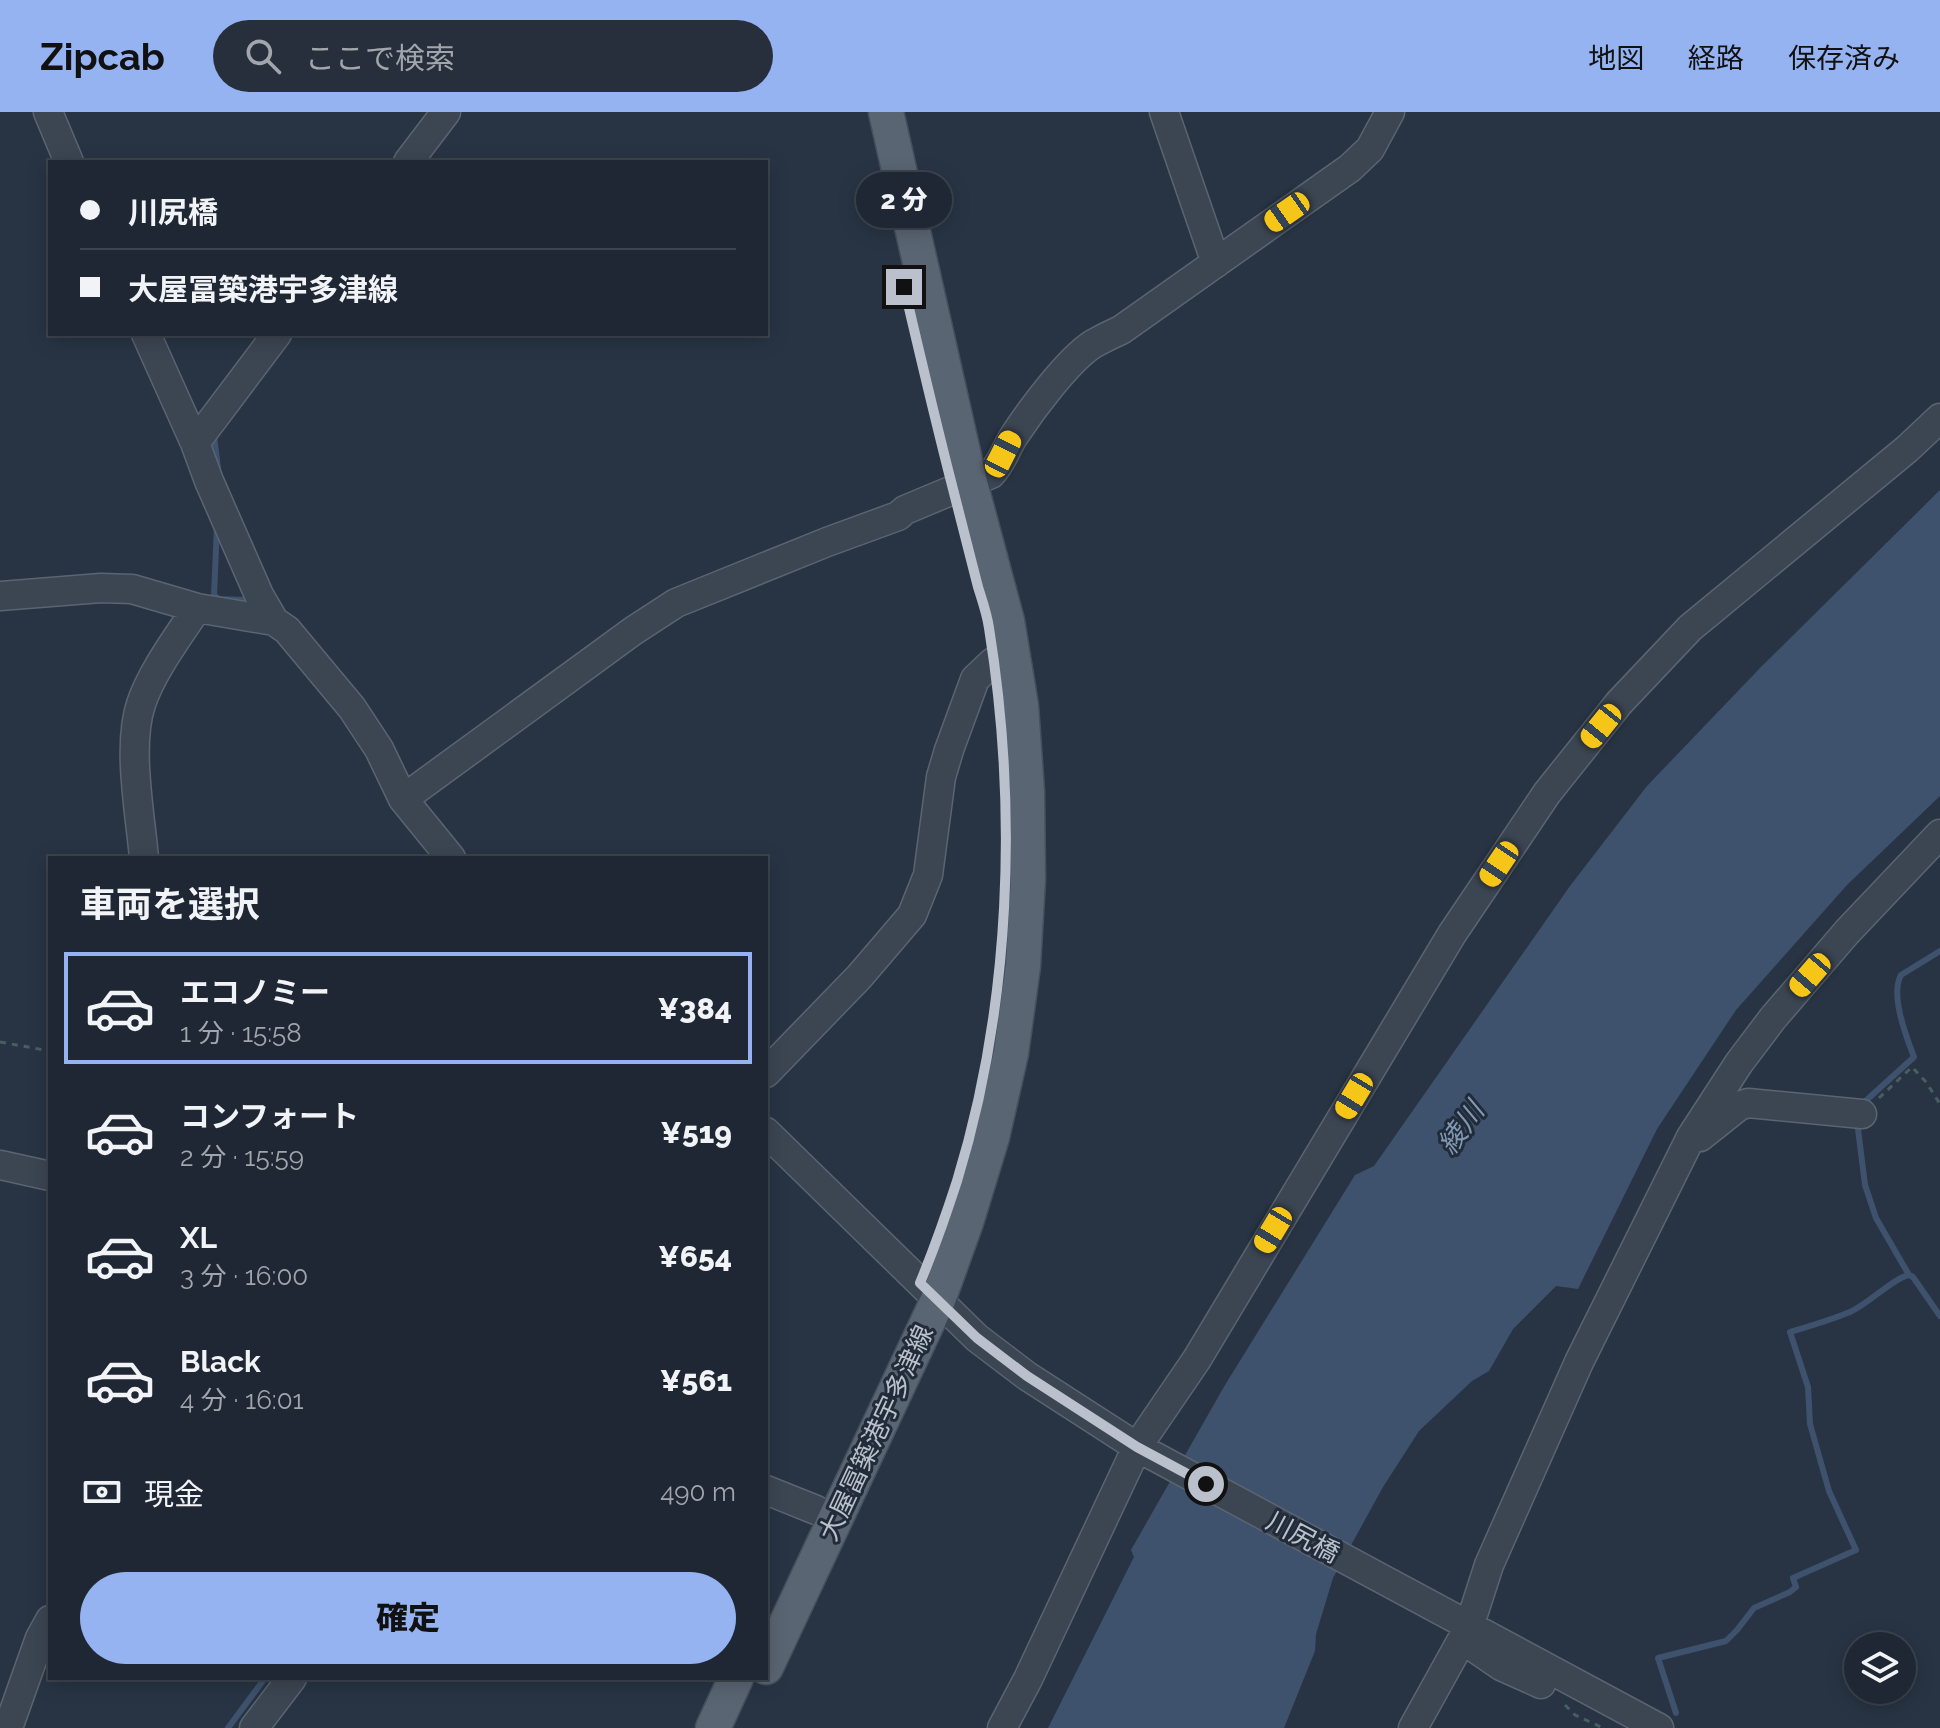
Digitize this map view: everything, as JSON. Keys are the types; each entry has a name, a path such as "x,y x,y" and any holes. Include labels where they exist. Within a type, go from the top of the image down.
{"main road":[{"name":"大屋冨築港宇多津線","path":"768,1611 816,1510 966,1222 988,1152 1011,1053 1023,966 1028,879 1027,792 1021,706 1007,621 961,487 862,112"},
{"name":"大屋冨築港宇多津線","path":"768,1662 929,1292 987,1053 1000,965 1005,876 1000,709 988,625 886,112"},
{"path":"713,1728 735,1680"},
{"path":"737,1728 760,1680"}],"street":[{"path":"48,112 68,160"},
{"path":"410,160 446,112"},
{"path":"1164,112 1216,263"},
{"path":"403,799 676,603 898,516 905,510 991,474 1023,423 1066,370 1091,345 1121,330 1350,168 1370,149 1390,112"},
{"path":"147,336 259,595 274,621"},
{"path":"195,443 275,336"},
{"path":"1002,1728 1144,1451 1197,1359 1452,934 1547,793 1619,703 1690,628 1907,449 1940,418"},
{"path":"0,596 101,588 132,589 197,608 274,621 287,630 352,708 379,749 403,799 449,856"},
{"path":"144,856 135,730 141,703 197,608"},
{"path":"768,1071 859,977 912,915 928,875 941,777 949,750 975,679 993,662"},
{"path":"1414,1727 1462,1629 1560,1405 1691,1137 1739,1063 1773,1018 1847,932 1940,834"},
{"path":"1691,1137 1701,1137 1739,1106 1748,1103 1859,1114"},
{"name":"川尻橋","path":"768,1134 977,1338 1027,1376 1144,1451 1462,1629 1659,1728"},
{"path":"0,1165 48,1176"},
{"path":"768,1491 816,1510"},
{"path":"7,1719 48,1624"},
{"path":"254,1728 290,1680"}],"path":[{"path":"0,1042 48,1051"},
{"path":"1859,1114 1912,1067 1940,1104"}],"water":[{"name":"綾川","path":"1940,490 1940,796 1847,885 1736,1010 1657,1129 1578,1289 1556,1286 1513,1329 1489,1371 1472,1381 1419,1431 1383,1487 1333,1578 1316,1634 1315,1651 1284,1728 1048,1728 1134,1557 1131,1550 1225,1385 1355,1175 1374,1166 1570,886 1647,786 1761,667"}],"waterway":[{"path":"214,436 218,468"},
{"path":"217,526 214,595 219,599 246,600"},
{"path":"1860,1106 1914,1057 1900,1016 1898,983 1901,975 1940,951"},
{"path":"1857,1121 1865,1185 1876,1218 1909,1275 1940,1316"},
{"path":"1676,1713 1658,1658 1726,1641 1754,1608 1796,1587 1793,1578 1856,1550 1829,1491 1810,1424 1808,1387 1790,1332 1850,1312 1896,1280 1909,1275"},
{"path":"228,1728 264,1680"}],"route":[{"path":"904,287 988,625 1000,709 1004,792 1002,935 987,1053 958,1178 920,1283 977,1338 1027,1376 1137,1447 1206,1484"}]}
